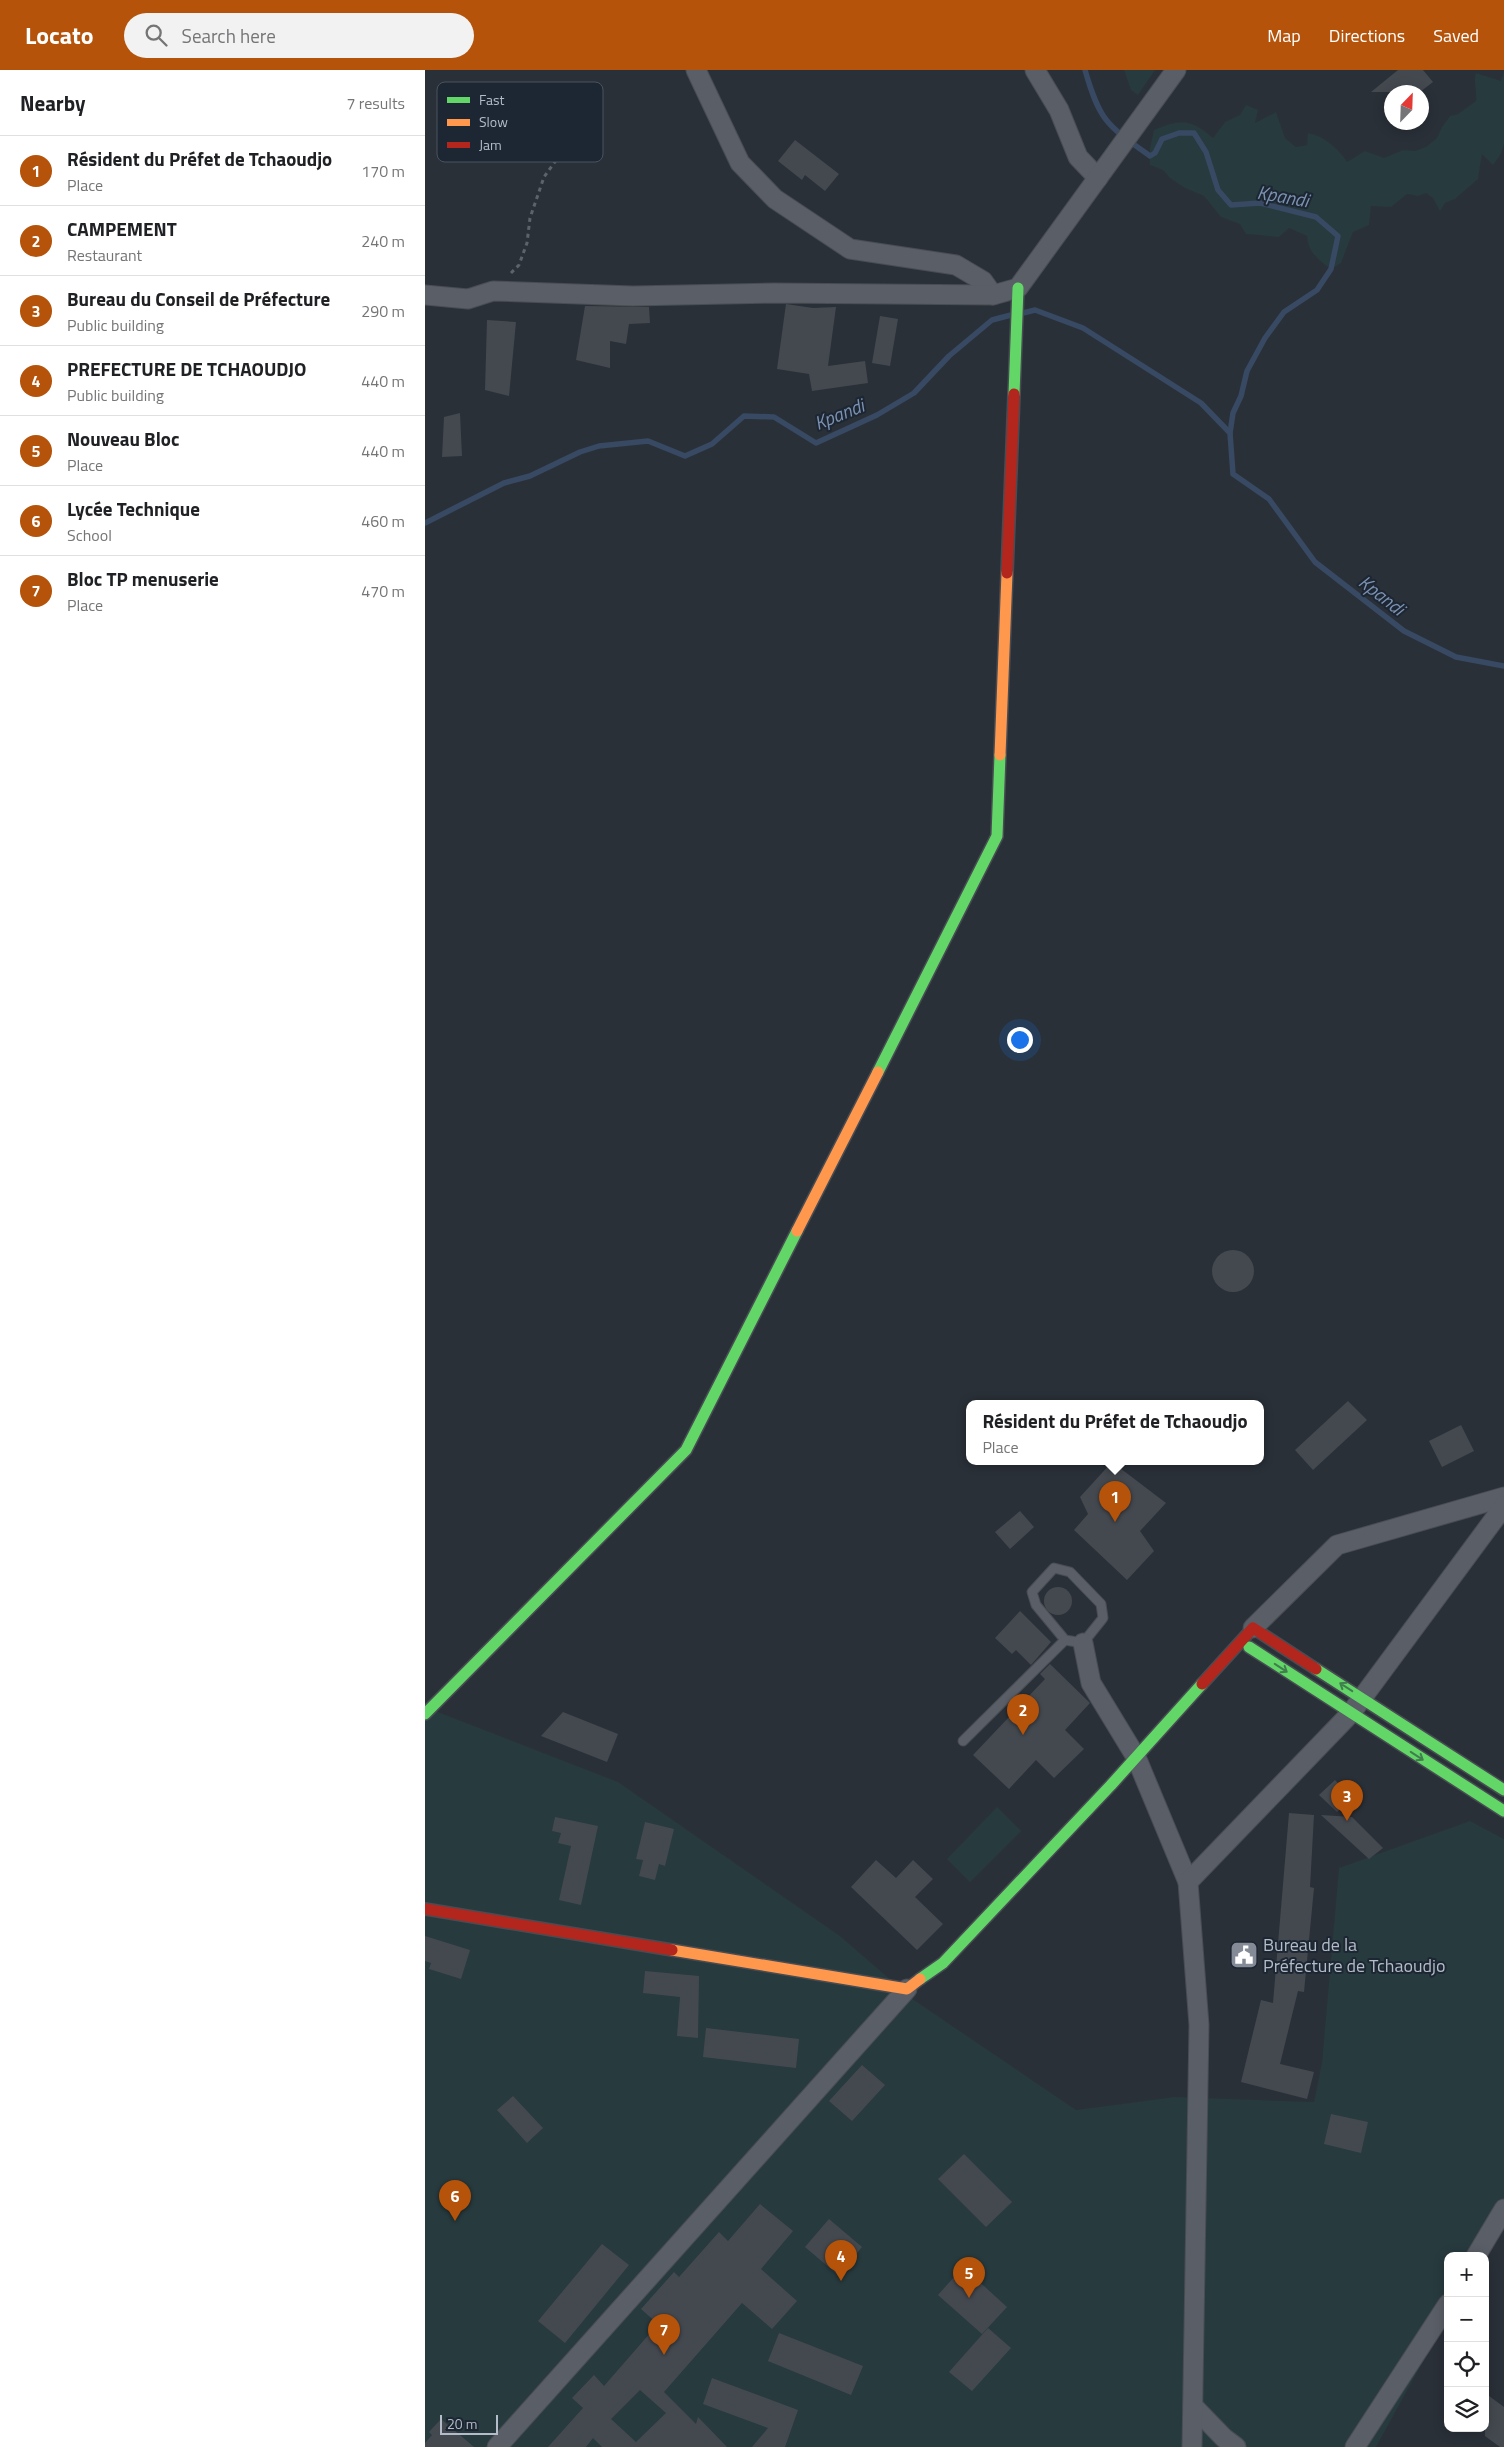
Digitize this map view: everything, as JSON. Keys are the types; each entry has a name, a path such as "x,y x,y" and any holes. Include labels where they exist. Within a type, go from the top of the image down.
{"street":[{"path":"696,70 740,163 775,199 850,249 956,265 983,281 993,294"},
{"path":"1035,70 1059,110 1078,157 1098,178"},
{"path":"425,1714 686,1450 997,836 1018,288 1176,70"},
{"path":"425,295 468,299 493,291 633,296 774,293 993,294 1018,288"},
{"path":"497,2447 907,1989 943,1964 1247,1635 1337,1545 1504,1497"},
{"path":"1188,1882 1351,1713 1504,1506"},
{"path":"1247,1635 1362,1698 1504,1790"},
{"path":"1247,1635 1351,1713 1504,1811"},
{"path":"1074,1642 1091,1683 1136,1757 1188,1882 1199,2025 1192,2447"},
{"path":"425,1910 907,1989"},
{"path":"1478,2252 1504,2209"},
{"path":"1355,2447 1444,2310"},
{"path":"1193,2406 1236,2447"}],"lane":[{"path":"963,1741 1103,1618 1101,1604 1070,1572 1054,1568 1032,1592 1036,1605 1074,1642"}],"path":[{"path":"493,291 519,265 527,243 530,218 544,177 555,162"}],"green space":[{"path":"1124,70 1155,70 1138,95 1131,90"},
{"path":"1504,71 1504,144 1501,154 1493,165 1482,154 1478,179 1455,199 1445,203 1440,211 1433,198 1426,193 1418,196 1407,194 1391,207 1371,206 1369,225 1353,232 1341,263 1331,269 1309,247 1307,236 1289,228 1279,237 1246,234 1240,224 1221,217 1204,196 1185,188 1170,178 1163,170 1150,165 1150,148 1154,130 1178,122 1185,122 1205,131 1213,138 1225,122 1240,115 1246,105 1258,110 1255,123 1276,112 1285,138 1296,147 1307,145 1308,133 1330,143 1347,162 1365,151 1384,158 1403,150 1415,151 1426,147 1437,138 1450,116 1458,114 1476,101 1476,73 1501,81"},
{"path":"425,1707 618,1782 840,1936 914,2000 1076,2110 1175,2097 1314,2102 1322,2063 1339,1868 1470,1821 1504,1839 1504,2214 1483,2252 1444,2252 1444,2323 1376,2447 425,2447"},
{"path":"997,1807 1021,1831 970,1882 947,1859"}],"building":[{"path":"1398,70 1423,70 1433,82 1429,85 1384,85 1384,92 1371,92"},
{"path":"795,140 839,174 825,191 805,175 802,180 778,161"},
{"path":"786,304 813,308 836,307 828,366 865,361 868,383 812,391 809,374 777,369"},
{"path":"585,306 649,307 650,323 629,324 626,344 610,341 610,368 576,360"},
{"path":"880,316 898,319 890,366 872,363"},
{"path":"487,320 516,322 509,396 485,390"},
{"path":"460,413 462,456 442,457 444,417"},
{"path":"1229,1250 1237,1250 1248,1256 1254,1271 1248,1286 1237,1292 1229,1292 1218,1286 1212,1275 1212,1267 1218,1256"},
{"path":"1348,1401 1367,1420 1313,1470 1295,1450"},
{"path":"1461,1425 1474,1451 1442,1467 1429,1441"},
{"path":"1109,1465 1116,1465 1166,1503 1140,1531 1154,1551 1127,1580 1074,1530 1088,1514 1080,1497"},
{"path":"1020,1511 1034,1527 1010,1549 995,1532"},
{"path":"1058,1587 1068,1591 1072,1601 1068,1611 1058,1615 1048,1611 1044,1601 1048,1591"},
{"path":"1020,1611 1051,1642 1031,1665 1016,1650 1012,1654 995,1638"},
{"path":"1050,1664 1090,1703 1065,1730 1084,1749 1054,1778 1036,1760 1009,1789 973,1755 1045,1679 1040,1674"},
{"path":"563,1712 618,1734 607,1762 541,1736"},
{"path":"1335,1780 1352,1799 1337,1812 1319,1795"},
{"path":"1289,1813 1314,1815 1310,1887 1314,1888 1304,1992 1298,1991 1280,2064 1314,2072 1307,2099 1241,2082 1261,2000 1273,2003"},
{"path":"1321,1815 1352,1817 1383,1848 1369,1859"},
{"path":"555,1817 598,1826 581,1905 559,1900 571,1846 558,1843 561,1833 552,1831"},
{"path":"645,1822 674,1829 665,1866 659,1864 655,1880 639,1876 643,1860 636,1859"},
{"path":"876,1860 896,1878 913,1860 933,1879 915,1897 943,1924 917,1950 851,1887"},
{"path":"425,1936 470,1950 461,1979 429,1969 431,1963 425,1961"},
{"path":"645,1971 699,1976 698,2038 677,2036 680,1997 643,1993"},
{"path":"706,2028 799,2039 796,2068 703,2057"},
{"path":"862,2065 885,2085 852,2121 829,2101"},
{"path":"513,2096 543,2128 527,2143 497,2110"},
{"path":"1331,2114 1368,2122 1361,2153 1324,2144"},
{"path":"964,2154 1012,2202 986,2227 938,2179"},
{"path":"760,2204 793,2231 761,2269 797,2301 772,2329 742,2303 664,2392 696,2424 698,2417 727,2447 602,2447 593,2438 586,2447 548,2447 583,2408 572,2398 594,2375 604,2386 658,2324 641,2309 674,2272 679,2277 719,2232 728,2241","holes":["640,2390 666,2413 636,2442 611,2419"]},
{"path":"829,2219 862,2247 838,2275 805,2247"},
{"path":"602,2244 629,2265 565,2343 538,2321"},
{"path":"963,2267 1007,2307 982,2334 938,2295"},
{"path":"988,2328 1011,2348 972,2391 949,2372"},
{"path":"779,2333 863,2366 851,2395 768,2361"},
{"path":"712,2378 798,2410 785,2447 752,2447 768,2428 703,2404"},
{"path":"1489,2396 1504,2407 1504,2447 1500,2447 1485,2436 1485,2432 1489,2432"},
{"path":"441,2419 474,2447 425,2447 425,2443 432,2435 429,2432"}],"waterway":[{"name":"Kpandi","path":"1085,70 1095,101 1107,121 1114,129 1150,156 1155,153 1162,139 1179,133 1194,133 1206,152 1218,190 1231,205 1260,203 1316,217 1338,236 1331,269 1317,290 1284,312 1265,338 1247,371 1241,396 1233,413 1230,433"},
{"name":"Kpandi","path":"1023,313 1035,310 1083,328 1201,403 1230,433 1233,474 1269,499 1315,562 1404,631 1456,657 1504,666"},
{"name":"Kpandi","path":"425,523 504,483 530,476 580,452 599,446 648,441 685,456 712,444 744,416 774,417 816,443 877,415 914,393 949,356 992,320 1011,315"}],"traffic: fast":[{"path":"1014,394 1018,288"},
{"path":"878,1072 997,836 1000,755"},
{"path":"425,1714 686,1450 797,1231"},
{"path":"1249,1647 1504,1811"},
{"path":"1316,1669 1504,1790"},
{"path":"920,1979 943,1963 1111,1785 1202,1684"}],"traffic: slow":[{"path":"1000,755 1007,573"},
{"path":"797,1231 878,1072"},
{"path":"672,1950 907,1989 920,1979"}],"traffic: jam":[{"path":"1007,573 1014,394"},
{"path":"1202,1684 1253,1628 1316,1669"},
{"path":"425,1909 672,1950"}],"place":[{"name":"Résident du Préfet de Tchaoudjo","path":"1115,1522"},
{"name":"CAMPEMENT","path":"1023,1735"},
{"name":"Bureau du Conseil de Préfecture","path":"1347,1821"},
{"name":"Bureau de la Préfecture de Tchaoudjo","path":"1244,1955"},
{"name":"Lycée Technique","path":"455,2221"},
{"name":"PREFECTURE DE TCHAOUDJO","path":"841,2281"},
{"name":"Nouveau Bloc","path":"969,2298"},
{"name":"Bloc TP menuserie","path":"664,2355"}]}
